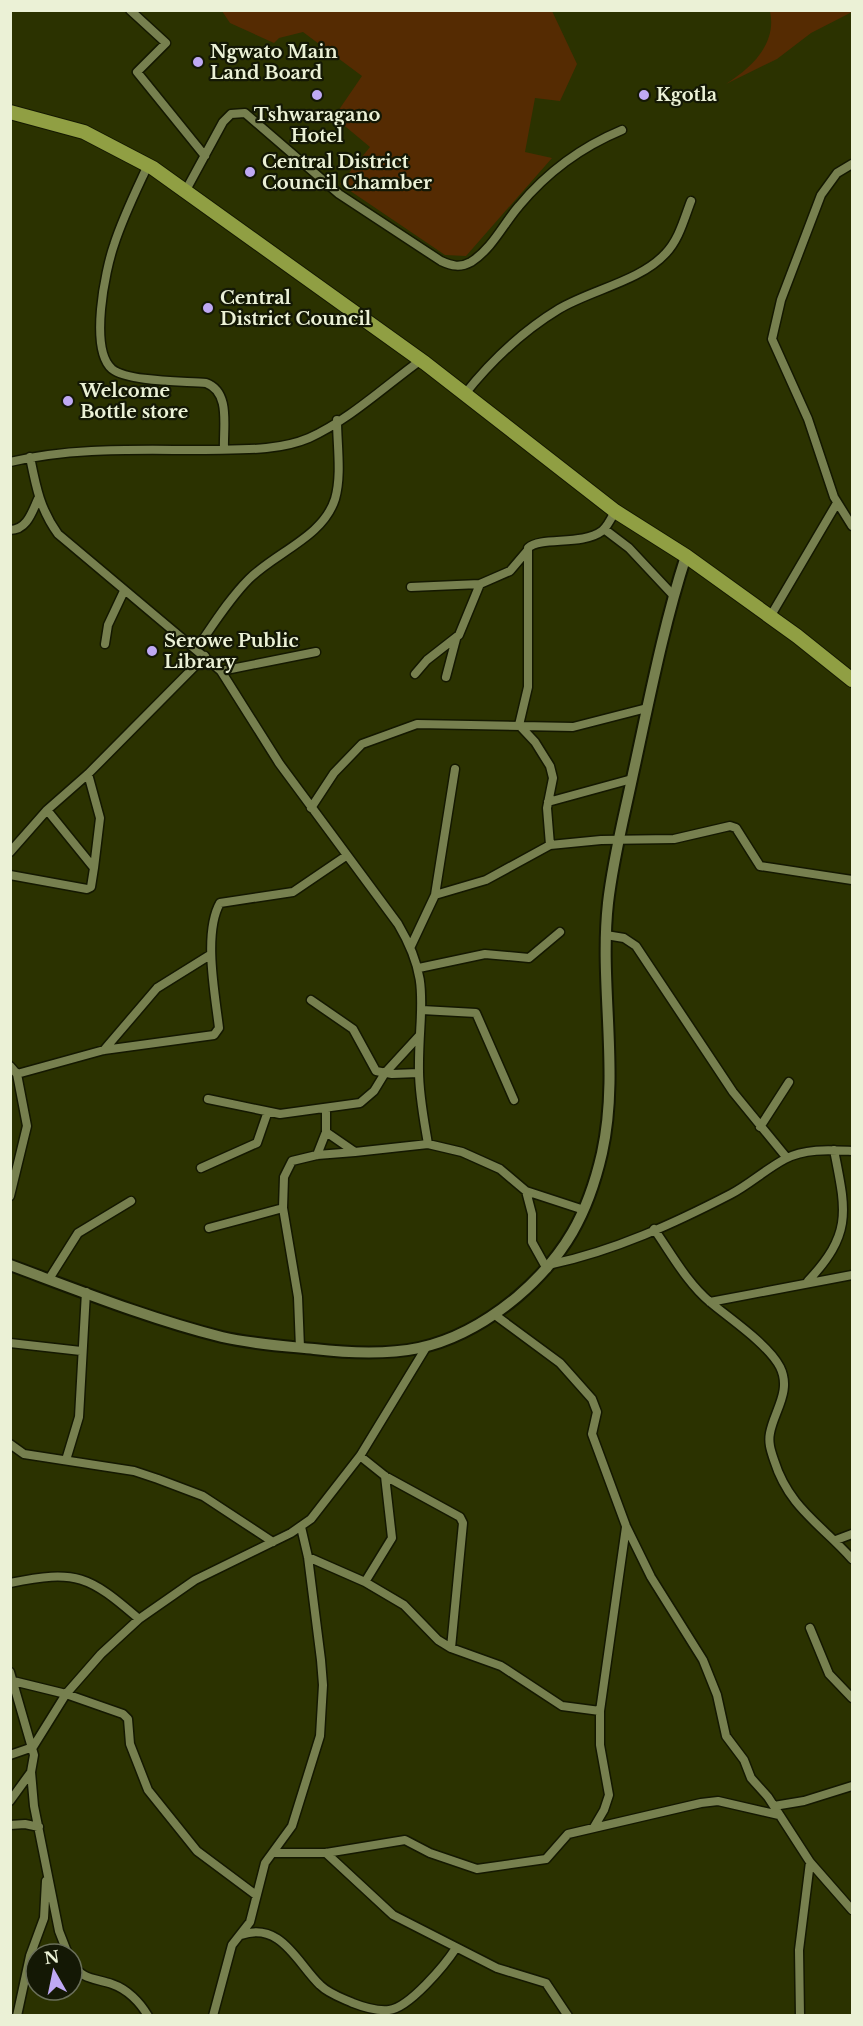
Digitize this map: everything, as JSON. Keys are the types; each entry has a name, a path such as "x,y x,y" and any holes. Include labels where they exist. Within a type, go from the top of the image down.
{"main road":[{"path":"10,112 84,132 148,165 186,189 421,360 615,511 686,556 852,680"}],"street":[{"path":"130,10 166,43 137,72 205,156"},
{"path":"186,189 231,114 244,112 339,194 441,261 452,266 464,266 474,260 520,205 562,163 594,142 622,130"},
{"path":"852,164 837,173 821,195 781,300 772,339 807,419 837,503 852,526"},
{"path":"148,165 121,224 110,257 100,342 103,354 106,362 122,375 206,383 216,387 222,398 224,449"},
{"path":"464,395 487,366 539,323 585,294 628,278 665,254 679,235 691,201"},
{"path":"10,462 82,451 224,449 277,446 294,442 309,438 337,420 421,360"},
{"path":"197,648 250,578 317,527 327,516 335,499 337,484 337,420"},
{"path":"30,458 38,499 45,517 58,534 124,591 197,648 221,671 311,808 398,924 411,946 419,968 422,1010 419,1073 428,1144"},
{"path":"10,530 24,525 38,499"},
{"path":"770,617 837,503"},
{"path":"411,587 480,584 510,571 522,560 528,548 537,543 575,541 604,529 615,511"},
{"path":"604,529 629,548 674,595"},
{"path":"519,725 528,687 530,589 528,548"},
{"path":"10,1265 222,1337 300,1348 366,1352 427,1346 465,1332 495,1315 550,1267 584,1210 603,1149 608,1103 606,934 611,883 618,840 647,708 674,595 686,556"},
{"path":"446,677 456,639 480,584"},
{"path":"105,644 108,625 124,591"},
{"path":"415,674 427,660 456,639"},
{"path":"221,671 316,652"},
{"path":"10,852 47,810 88,774 205,656"},
{"path":"311,808 348,756 367,742 417,724 573,727 647,708"},
{"path":"519,725 531,737 550,766 553,778 548,802 550,845"},
{"path":"411,946 435,895 455,770"},
{"path":"10,875 87,889 91,887 100,819 88,774"},
{"path":"548,802 632,779"},
{"path":"47,810 94,868"},
{"path":"435,895 486,880 550,845 674,839 730,826 736,828 760,866 852,880"},
{"path":"17,1074 105,1050 214,1035 218,1032 210,955 215,916 220,903 293,892 346,856"},
{"path":"419,968 484,954 529,958 560,932"},
{"path":"606,934 624,938 636,946 733,1092 787,1158"},
{"path":"105,1050 158,988 210,955"},
{"path":"311,1000 348,1024 372,1066 385,1073 419,1073"},
{"path":"422,1010 476,1013 514,1100"},
{"path":"208,1099 267,1114 326,1110 360,1103 374,1091 385,1073 419,1036"},
{"path":"10,1066 17,1074 27,1126 10,1196"},
{"path":"760,1127 789,1082"},
{"path":"317,1155 326,1132 326,1110"},
{"path":"201,1168 257,1143 267,1114"},
{"path":"326,1132 355,1152"},
{"path":"300,1348 298,1297 283,1208 284,1177 289,1164 296,1159 428,1144 479,1158 500,1169 526,1191 584,1210"},
{"path":"808,1281 825,1263 842,1229 844,1210 834,1150"},
{"path":"550,1267 598,1253 734,1193 787,1158 809,1152 852,1151"},
{"path":"526,1191 532,1214 532,1242 550,1267"},
{"path":"50,1280 78,1233 131,1201"},
{"path":"209,1228 283,1208"},
{"path":"654,1229 695,1286 710,1302 735,1320 780,1368 784,1379 784,1393 769,1438 779,1474 794,1502 836,1540 852,1559"},
{"path":"710,1302 808,1281 852,1275"},
{"path":"66,1460 80,1417 81,1351 86,1292"},
{"path":"495,1315 550,1354 591,1399 597,1412 592,1434 626,1526 655,1584 703,1660 717,1695 726,1736 738,1751 751,1778 774,1806 810,1862 852,1910"},
{"path":"10,1343 81,1351"},
{"path":"10,1755 33,1747 66,1694 101,1654 139,1619 195,1580 301,1527 320,1510 360,1456 427,1346"},
{"path":"10,1444 24,1454 134,1471 195,1492 273,1542"},
{"path":"360,1456 385,1476 456,1514 463,1523 452,1648"},
{"path":"364,1582 392,1538 385,1476"},
{"path":"594,1827 604,1810 609,1789 600,1745 600,1711 606,1654 626,1526"},
{"path":"213,2016 232,1945 250,1922 265,1863 275,1853 292,1826 320,1736 321,1660 308,1557 301,1527"},
{"path":"836,1540 852,1534"},
{"path":"308,1557 364,1582 404,1605 438,1640 452,1648 501,1666 562,1706 600,1711"},
{"path":"10,1583 48,1576 82,1579 102,1587 139,1619"},
{"path":"810,1628 829,1674 852,1698"},
{"path":"10,1672 33,1747 30,1772 34,1806 59,1931 63,1942"},
{"path":"13,1681 66,1694 112,1709 128,1719 130,1744 148,1790 197,1851 256,1895"},
{"path":"10,1801 30,1772"},
{"path":"774,1806 804,1801 852,1786"},
{"path":"275,1853 326,1852 405,1840 430,1853 469,1867 484,1869 546,1859 568,1834 718,1801 779,1815"},
{"path":"10,1825 25,1824 39,1827"},
{"path":"326,1852 385,1909 456,1948 508,1973 546,1983 568,2016"},
{"path":"800,2016 799,1950 810,1862"},
{"path":"17,2016 30,1956 44,1918 47,1868"},
{"path":"238,1936 249,1932 274,1936 283,1941 324,1988 361,2006 384,2010 396,2007 432,1980 456,1948"},
{"path":"84,1976 122,1988 132,1996 148,2016"}],"shaded area":[{"path":"222,11 552,11 577,64 560,101 535,98 525,152 552,158 466,256 445,255 340,184 370,147 334,117 362,76 303,32 279,38 274,43 230,23"},
{"path":"770,11 852,12 811,33 777,59 726,84 745,70 760,54 770,34"}],"place":[{"name":"Ngwato Main Land Board","path":"198,62"},
{"name":"Tshwaragano Hotel","path":"317,95"},
{"name":"Kgotla","path":"644,95"},
{"name":"Central District Council Chamber","path":"250,172"},
{"name":"Central District Council","path":"208,308"},
{"name":"Welcome Bottle store","path":"68,401"},
{"name":"Serowe Public Library","path":"152,651"}]}
